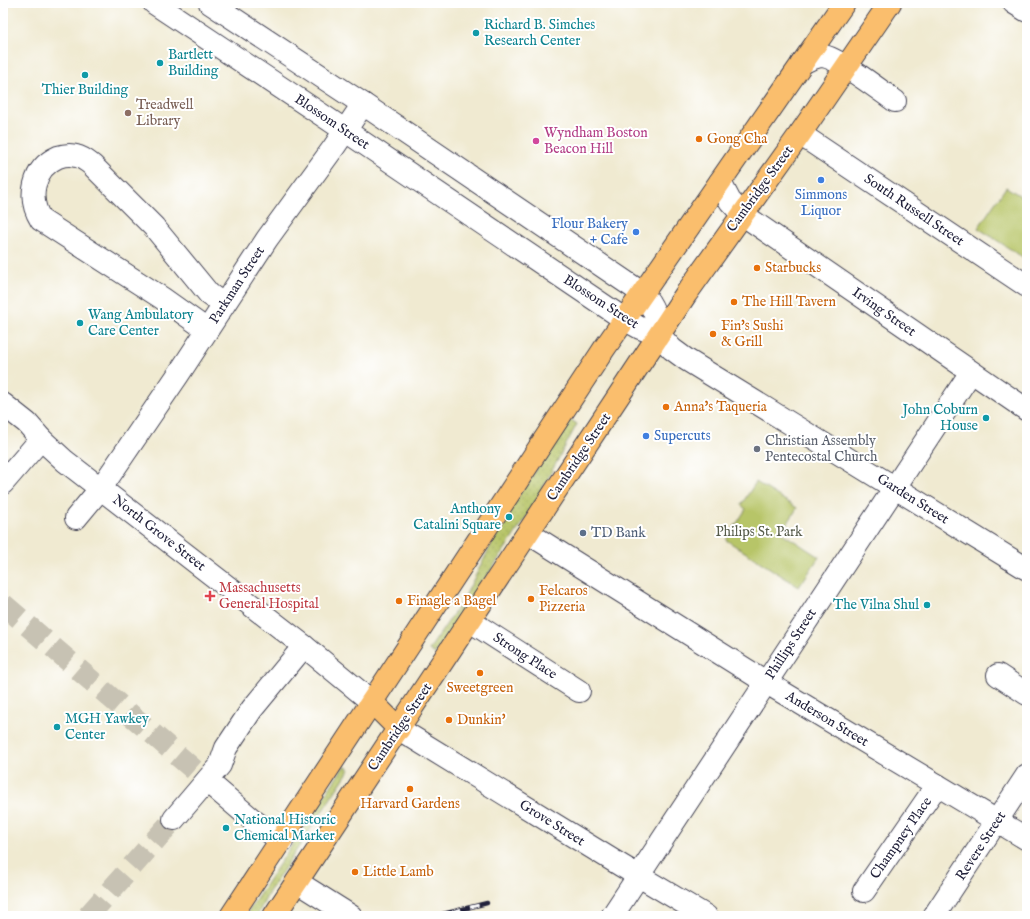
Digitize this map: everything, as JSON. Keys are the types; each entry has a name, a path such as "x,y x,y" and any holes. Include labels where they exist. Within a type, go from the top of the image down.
{"main road":[{"path":"231,916 282,841 624,319 844,3"},
{"name":"Cambridge Street","path":"274,916 659,336 742,214 800,134 890,3"},
{"path":"372,702 399,728"}],"street":[{"name":"Blossom Street","path":"154,3 624,319 659,336"},
{"name":"Blossom Street","path":"210,3 363,104 642,293 655,313 659,336"},
{"path":"1014,3 1027,11"},
{"path":"802,63 814,57 823,56 830,58 846,67 895,101"},
{"name":"Parkman Street","path":"76,518 101,488 208,330 223,304 267,239 363,104"},
{"name":"South Russell Street","path":"800,134 1027,286"},
{"path":"208,330 162,298 42,220 35,208 33,195 36,181 42,168 54,159 64,155 75,155 92,165 154,227 209,294 223,304"},
{"name":"Irving Street","path":"720,182 730,201 742,214 1027,410"},
{"name":"Garden Street","path":"659,336 688,360 1027,569"},
{"name":"Phillips Street","path":"612,916 971,372"},
{"name":"North Grove Street","path":"3,404 27,423 40,439 65,461 304,646 372,702"},
{"path":"3,483 40,439"},
{"name":"Anderson Street","path":"528,533 766,682 1027,839"},
{"name":"Strong Place","path":"470,621 579,691"},
{"path":"174,819 220,765 226,748 252,709 304,646"},
{"path":"998,675 1027,694"},
{"name":"Grove Street","path":"399,728 706,916"},
{"name":"Revere Street","path":"934,916 1027,775"},
{"path":"207,781 254,822 282,841"},
{"name":"Champney Place","path":"864,891 937,786"},
{"path":"297,882 350,916"}],"green space":[{"path":"1006,187 1027,200 1027,260 978,228"},
{"path":"570,419 577,424 531,510 435,654 429,650 464,598 508,512"},
{"name":"Philips St. Park","path":"756,482 797,508 782,533 819,557 799,587 726,540 746,509 741,505"},
{"path":"344,766 350,769 269,892 257,916 245,916"}],"tunnel":[{"path":"3,604 207,781"},
{"path":"88,916 174,819"}],"railway":[{"path":"435,916 487,903"}],"place":[{"name":"Richard B. Simches Research Center","path":"476,33"},
{"name":"Bartlett Building","path":"160,63"},
{"name":"Thier Building","path":"85,75"},
{"name":"Treadwell Library","path":"128,113"},
{"name":"Gong Cha","path":"699,139"},
{"name":"Wyndham Boston Beacon Hill","path":"536,141"},
{"name":"Simmons Liquor","path":"821,180"},
{"name":"Flour Bakery + Cafe","path":"636,232"},
{"name":"Starbucks","path":"757,268"},
{"name":"The Hill Tavern","path":"734,302"},
{"name":"Wang Ambulatory Care Center","path":"80,323"},
{"name":"Fin's Sushi & Grill","path":"713,334"},
{"name":"Anna's Taqueria","path":"666,407"},
{"name":"John Coburn House","path":"986,418"},
{"name":"Supercuts","path":"646,436"},
{"name":"Christian Assembly Pentecostal Church","path":"757,449"},
{"name":"Anthony Catalini Square","path":"509,517"},
{"name":"TD Bank","path":"583,533"},
{"name":"Massachusetts General Hospital","path":"210,596"},
{"name":"Felcaros Pizzeria","path":"531,599"},
{"name":"Finagle a Bagel","path":"399,601"},
{"name":"The Vilna Shul","path":"927,605"},
{"name":"Sweetgreen","path":"480,673"},
{"name":"Dunkin'","path":"449,720"},
{"name":"MGH Yawkey Center","path":"57,727"},
{"name":"Harvard Gardens","path":"410,789"},
{"name":"National Historic Chemical Marker","path":"226,828"},
{"name":"Little Lamb","path":"355,872"}]}
